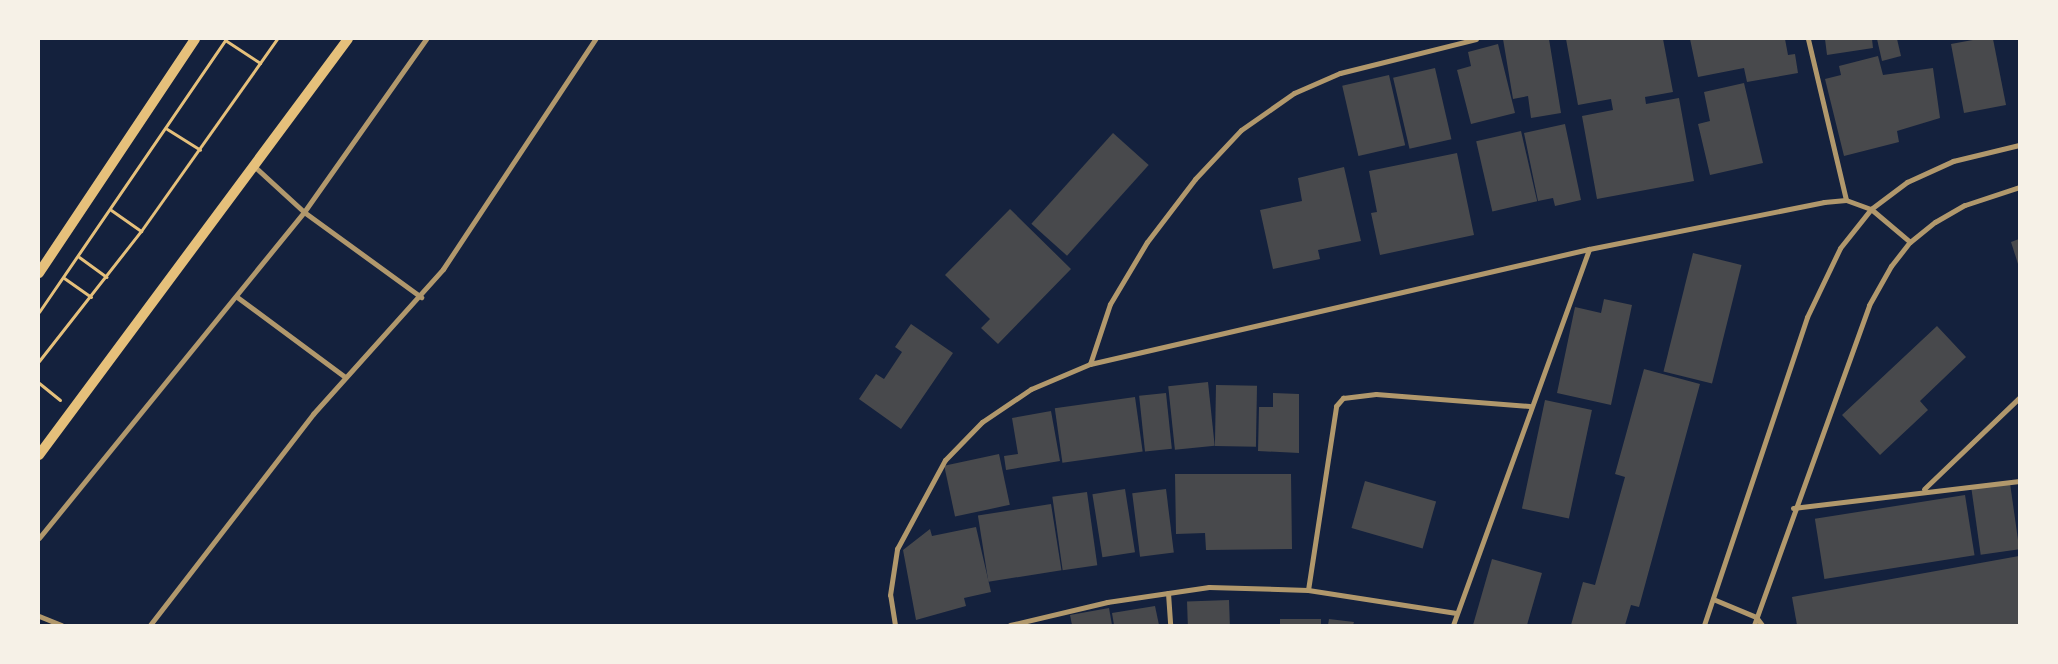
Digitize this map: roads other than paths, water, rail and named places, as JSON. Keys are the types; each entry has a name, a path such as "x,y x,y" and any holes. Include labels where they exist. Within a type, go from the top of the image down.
{"main road":[{"path":"39,273 195,39"},
{"path":"39,455 348,39"}],"street":[{"path":"39,538 237,297 304,212 426,39"},
{"path":"150,625 345,376 421,297 472,228 595,39"},
{"path":"1090,364 1110,304 1148,242 1194,179 1241,130 1294,93 1340,73 1476,39"},
{"path":"1808,39 1846,200"},
{"path":"1704,625 1807,318 1840,248 1871,209 1931,169 2019,146"},
{"path":"254,166 304,212 421,297"},
{"path":"1754,625 1793,508 1869,306 1910,242 1965,205 2019,187"},
{"path":"894,625 890,595 897,550 945,460 982,422 1031,389 1090,364 1588,249 1846,200 1871,209 1910,242"},
{"path":"1453,625 1530,406 1588,249"},
{"path":"237,297 345,376"},
{"path":"1308,590 1336,406 1343,398 1376,394 1530,406"},
{"path":"1923,489 1969,450 2019,398"},
{"path":"1793,508 1923,489 2019,481"},
{"path":"1010,625 1209,586 1308,590 1456,613"},
{"path":"1168,593 1170,625"},
{"path":"1713,599 1756,617 1762,625"},
{"path":"39,616 61,625"}]}
